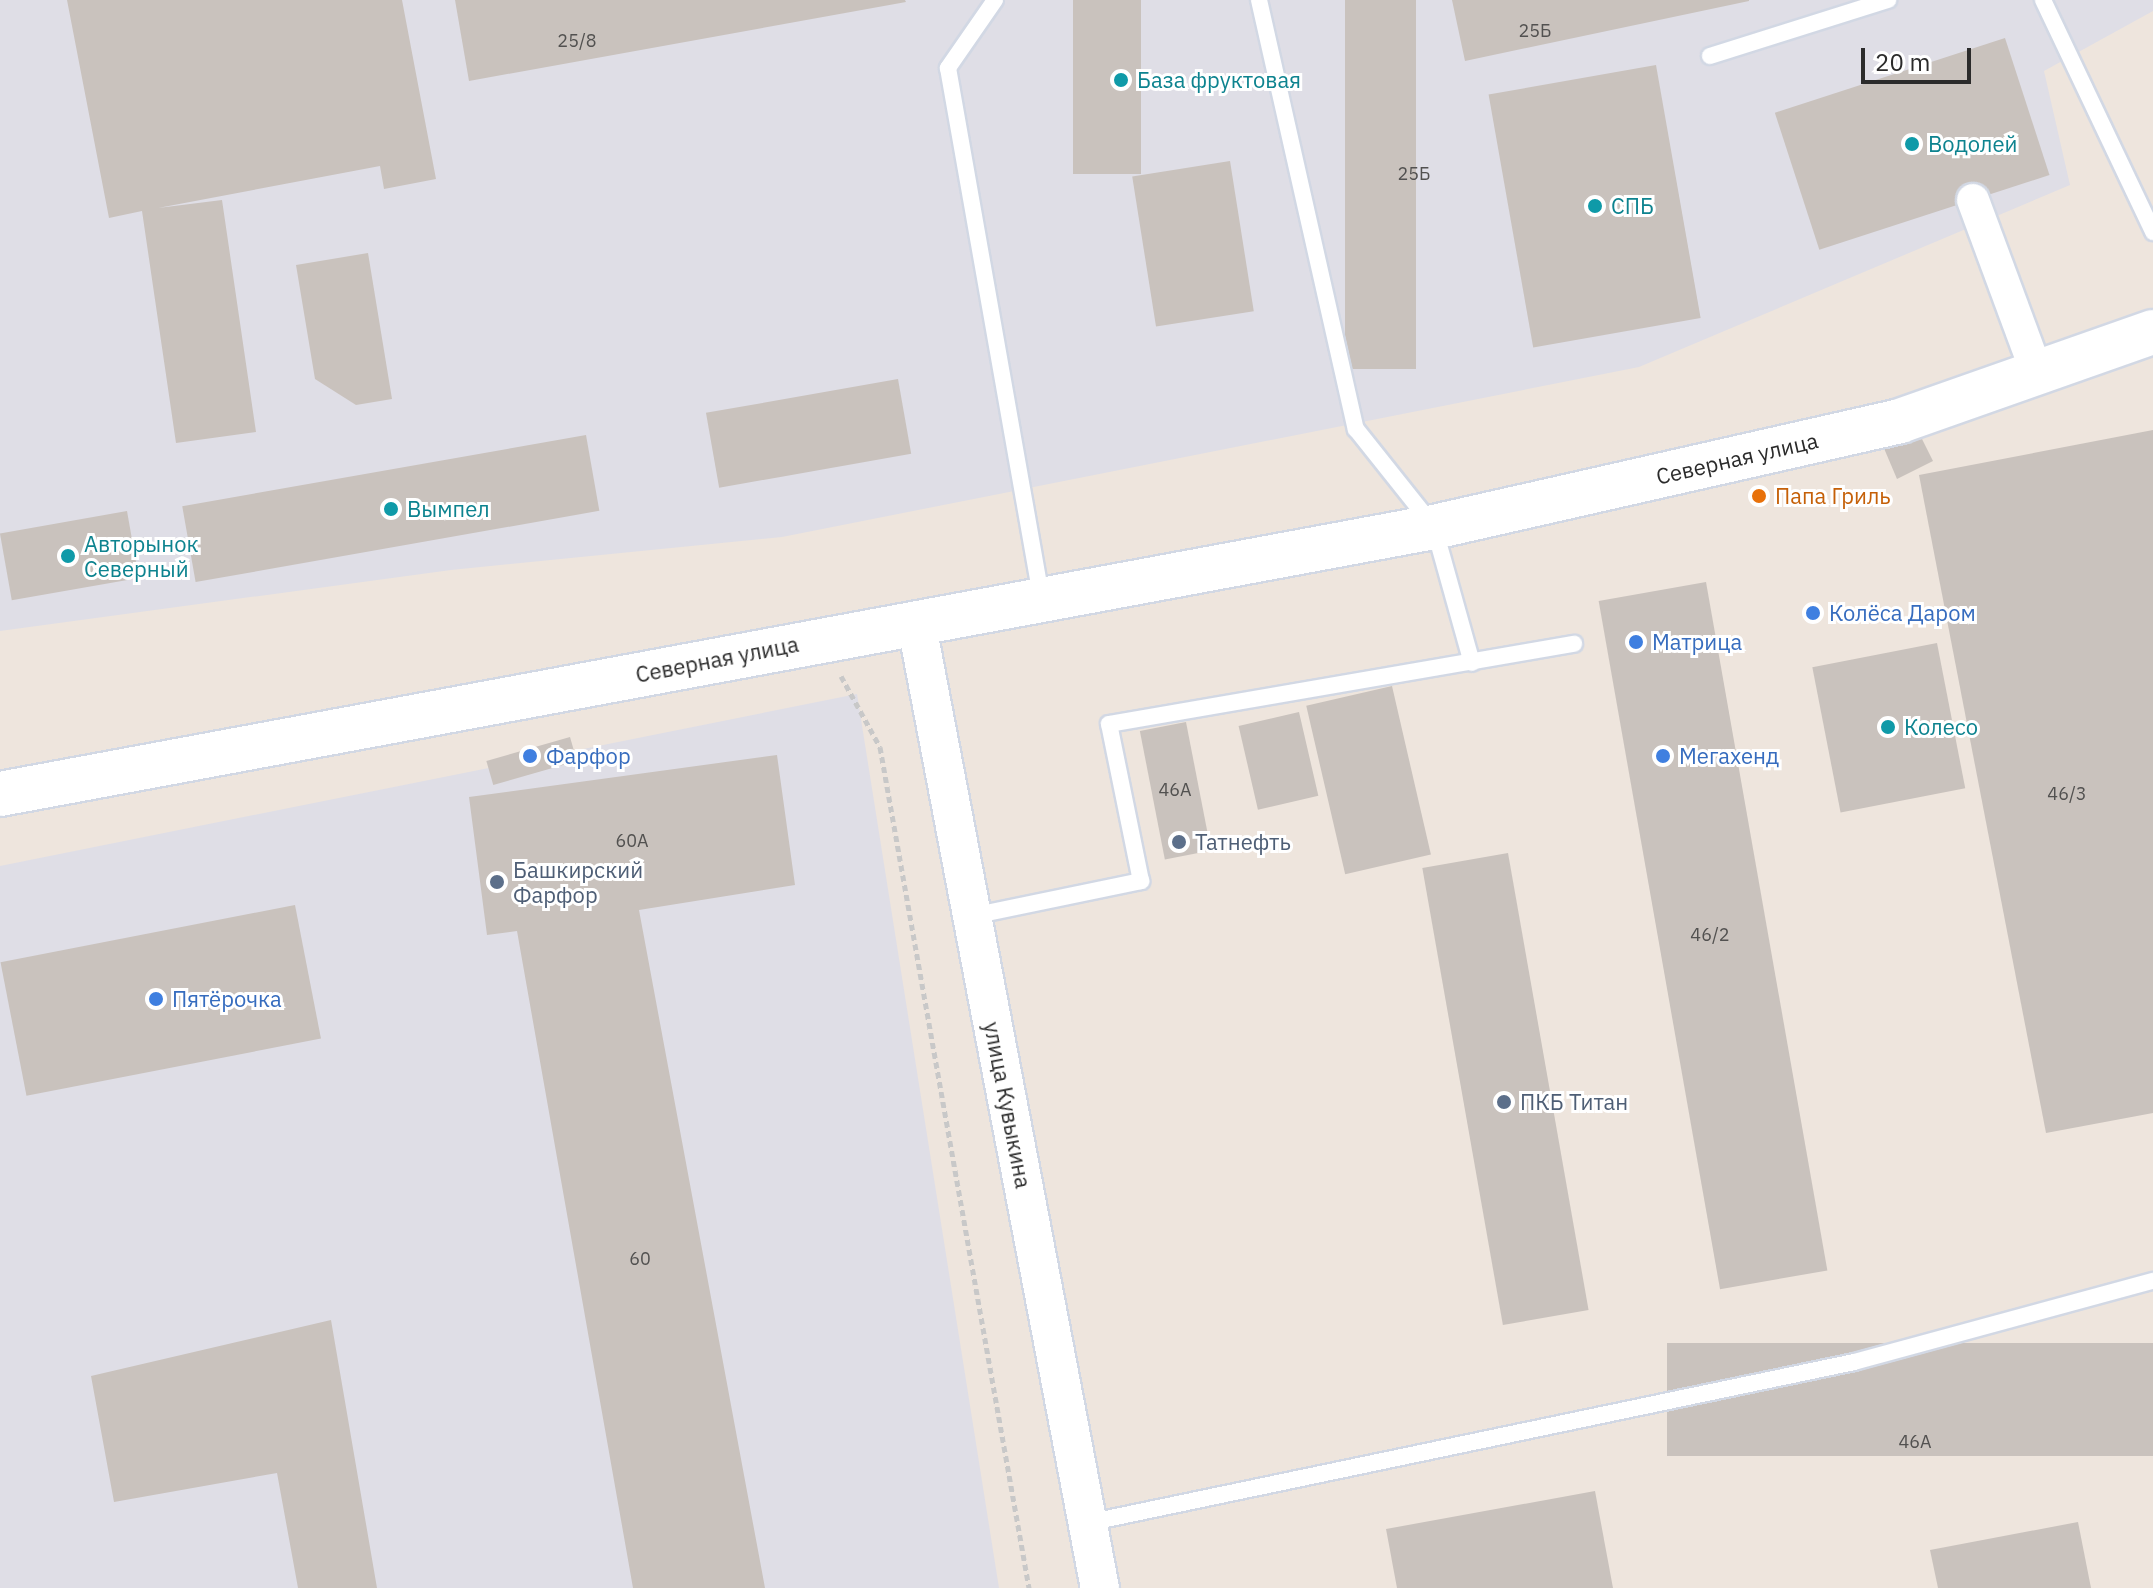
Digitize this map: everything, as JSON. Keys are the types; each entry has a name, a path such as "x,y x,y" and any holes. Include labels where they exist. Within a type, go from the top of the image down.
{"main road":[{"name":"Северная улица","path":"0,794 916,621 1434,527 1900,421 2153,332"}],"street":[{"path":"1973,200 2037,373"},
{"name":"улица Кувыкина","path":"916,621 1100,1588"}],"lane":[{"path":"995,0 948,68 1041,598"},
{"path":"1259,0 1356,429 1434,527 1472,663"},
{"path":"1710,56 1888,0"},
{"path":"2043,0 2153,232"},
{"path":"972,916 1141,881 1109,724 1574,644"},
{"path":"1087,1523 1854,1362 2153,1281"}],"path":[{"path":"825,677 840,674 880,747 1029,1588"}],"shaded area":[{"path":"0,0 2153,0 2153,11 2044,71 2070,185 1639,367 782,537 451,570 0,631"},
{"path":"857,694 999,1588 0,1588 0,866"}],"building":[{"path":"67,0 402,0 436,179 384,189 380,166 158,208 222,200 256,432 176,443 142,211 109,218"},
{"path":"455,0 905,0 906,2 469,81"},
{"name":"База фруктовая","path":"1073,0 1141,0 1141,174 1073,174"},
{"path":"1345,0 1416,0 1416,369 1345,369"},
{"path":"1452,0 1749,0 1749,1 1465,61"},
{"name":"Водолей","path":"2005,38 2049,175 1819,250 1775,113"},
{"name":"СПБ","path":"1656,65 1701,318 1533,348 1489,95"},
{"path":"1230,161 1254,311 1156,327 1132,176"},
{"path":"368,253 392,399 356,405 315,379 296,265"},
{"path":"898,379 911,454 719,488 706,413"},
{"path":"2153,430 2153,1113 2046,1133 1919,475"},
{"name":"Вымпел","path":"586,435 599,511 196,582 182,506"},
{"path":"1922,439 1933,461 1897,479 1883,446"},
{"name":"Авторынок Северный","path":"127,511 139,578 12,600 0,533"},
{"path":"1706,582 1827,1270 1720,1289 1599,601"},
{"name":"Колесо","path":"1937,643 1965,788 1841,813 1812,667"},
{"path":"1392,686 1431,855 1345,874 1306,706"},
{"path":"1299,712 1318,796 1258,810 1239,726"},
{"path":"1186,722 1211,851 1165,860 1140,731"},
{"name":"Фарфор","path":"570,737 577,761 493,785 486,761"},
{"path":"777,755 795,885 639,910 765,1588 633,1588 517,931 487,935 469,797"},
{"path":"1508,853 1589,1310 1503,1325 1422,868"},
{"name":"Пятёрочка","path":"295,905 321,1039 26,1096 1,962"},
{"path":"331,1320 377,1588 298,1588 277,1473 114,1502 91,1376"},
{"path":"1667,1343 2153,1343 2153,1456 1667,1456"},
{"path":"1595,1491 1613,1588 1397,1588 1386,1529"},
{"path":"2078,1522 2091,1588 1938,1588 1930,1550"}],"place":[{"name":"База фруктовая","path":"1121,80"},
{"name":"Водолей","path":"1912,144"},
{"name":"СПБ","path":"1595,206"},
{"name":"Папа Гриль","path":"1759,496"},
{"name":"Вымпел","path":"391,509"},
{"name":"Авторынок Северный","path":"68,556"},
{"name":"Колёса Даром","path":"1813,613"},
{"name":"Матрица","path":"1636,642"},
{"name":"Колесо","path":"1888,727"},
{"name":"Фарфор","path":"530,756"},
{"name":"Мегахенд","path":"1663,756"},
{"name":"Татнефть","path":"1179,842"},
{"name":"Башкирский Фарфор","path":"497,882"},
{"name":"Пятёрочка","path":"156,999"},
{"name":"ПКБ Титан","path":"1504,1102"}]}
